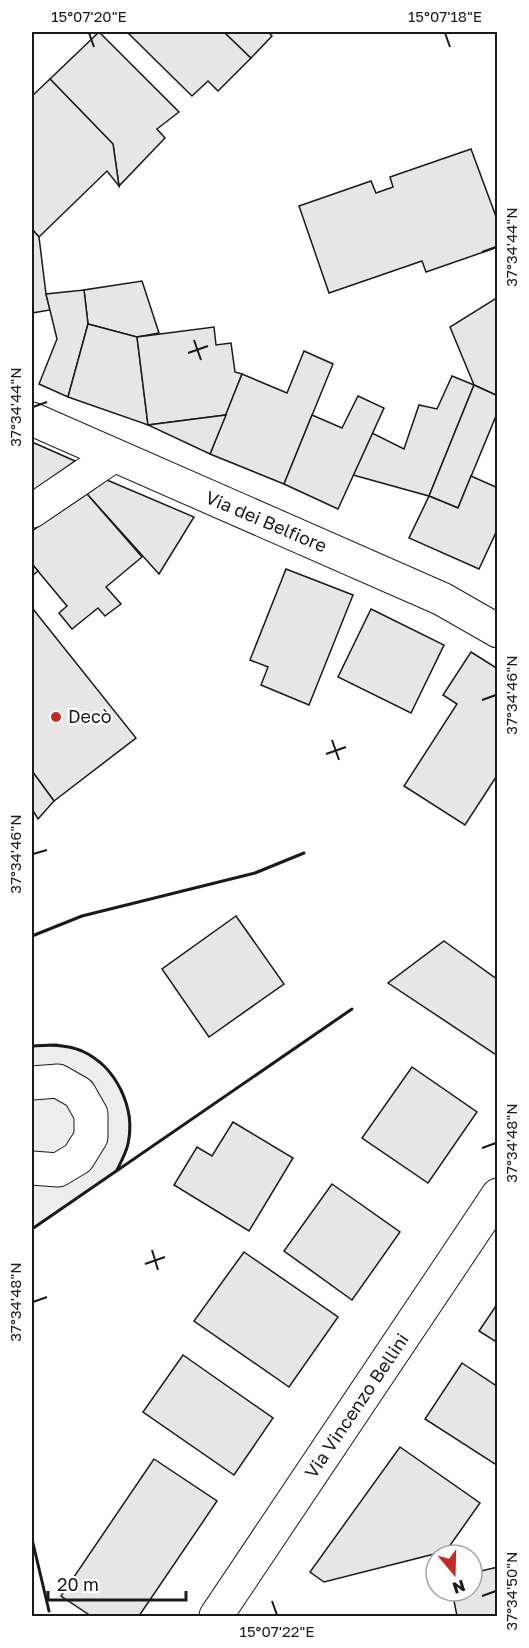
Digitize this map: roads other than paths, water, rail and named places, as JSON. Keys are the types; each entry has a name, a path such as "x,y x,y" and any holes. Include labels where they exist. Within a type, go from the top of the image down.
{"street":[{"name":"Via dei Belfiore","path":"32,419 442,599 498,631"},
{"path":"32,511 113,456"},
{"path":"32,1083 58,1081 79,1093 91,1114 91,1137 78,1158 58,1170 32,1168"},
{"name":"Via Vincenzo Bellini","path":"216,1617 498,1195"}],"place":[{"name":"Decò","path":"56,717"}]}
